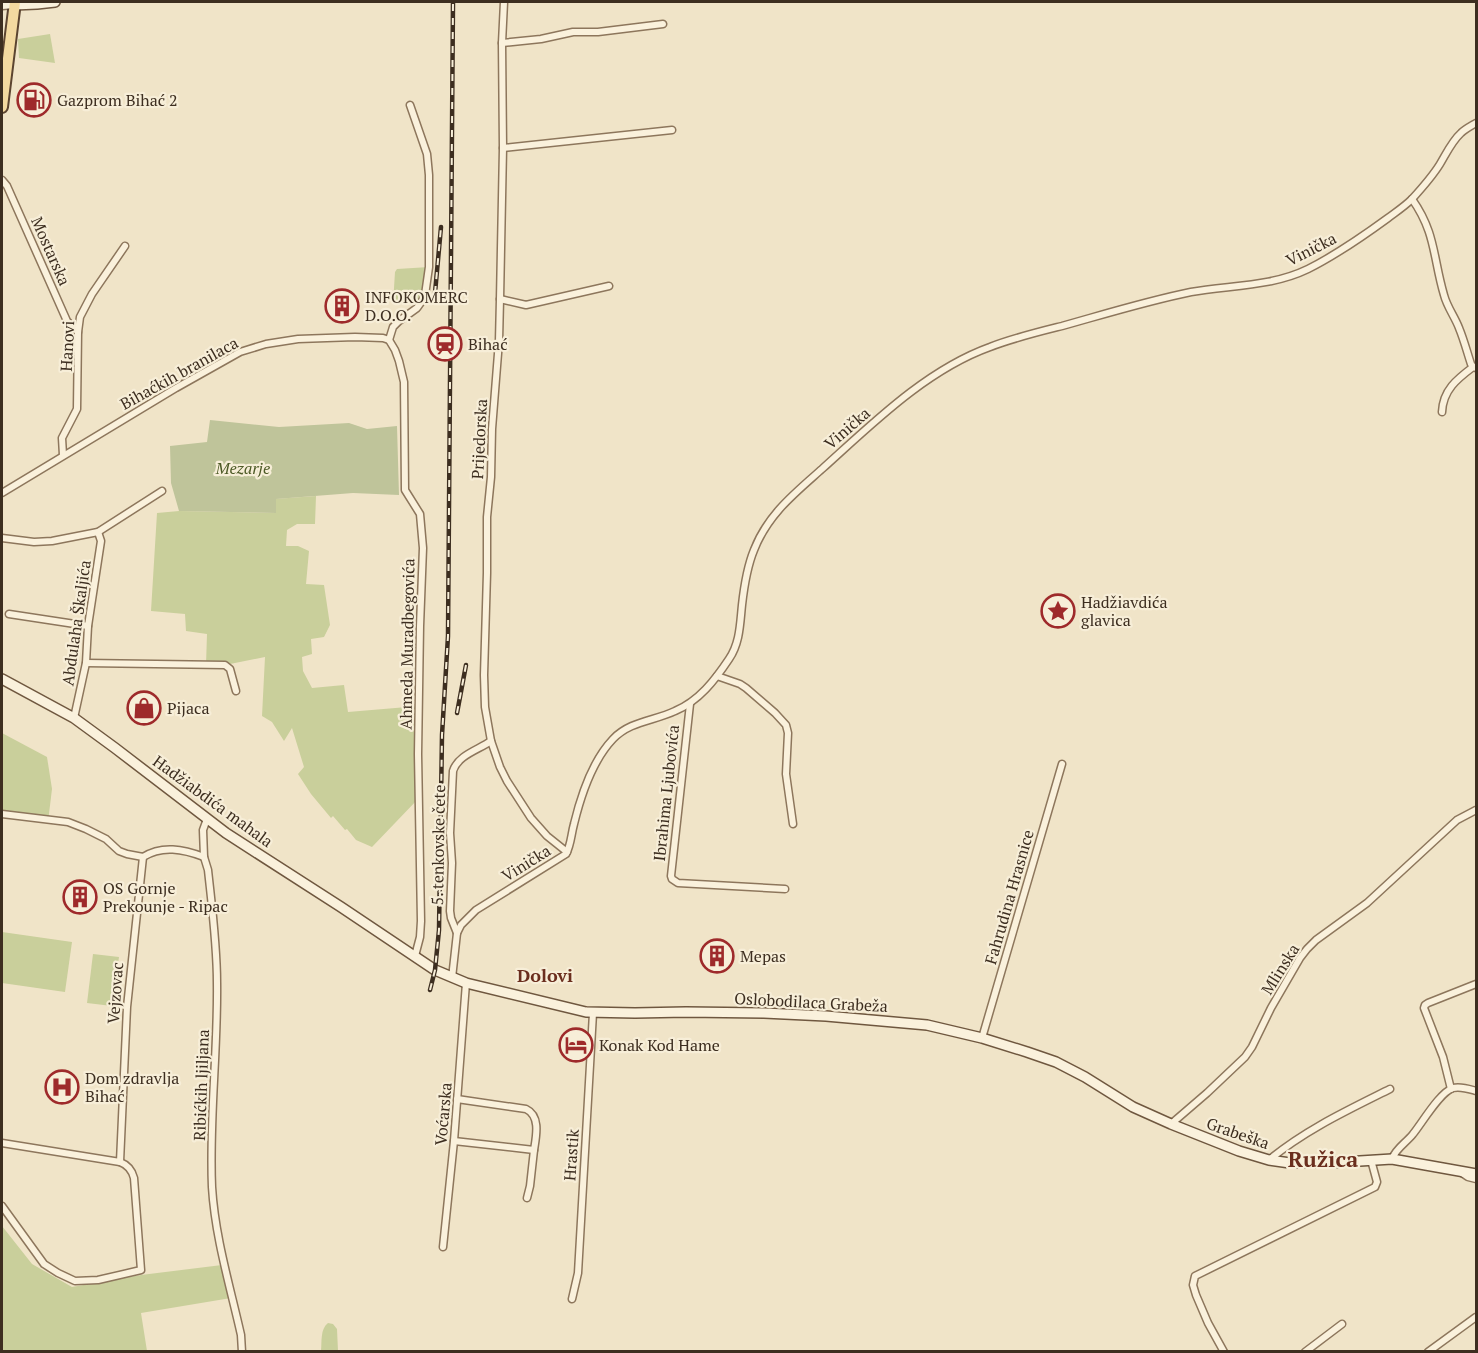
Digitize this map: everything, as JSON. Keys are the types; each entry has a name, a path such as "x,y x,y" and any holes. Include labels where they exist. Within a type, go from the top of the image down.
{"main road":[{"path":"2,107 6,42 14,3"}],"street":[{"path":"2,6 14,3 55,2"},
{"name":"Prijedorska","path":"504,2 499,341 487,517 485,707 491,741 500,767 531,818 547,836 567,852"},
{"path":"502,44 573,32 598,32 663,24"},
{"path":"389,340 393,327 417,308 422,301 429,267 427,154 410,105"},
{"name":"Vinička","path":"457,933 461,925 476,910 566,855 586,786 600,757 622,730 690,704 717,676 731,657 739,639 749,562 773,516 793,493 875,421 938,373 959,360 988,347 1128,307 1191,292 1257,284 1294,275 1316,265 1358,239 1412,199 1431,177 1461,132 1476,123"},
{"path":"503,148 672,130"},
{"name":"Mostarska","path":"2,180 7,186 67,321 78,332"},
{"path":"1412,199 1421,212 1431,235 1447,307 1459,328 1471,364 1475,368 1451,386 1445,395 1442,412"},
{"name":"Hanovi","path":"63,455 62,438 77,409 80,317 92,294 125,246"},
{"path":"500,299 526,305 609,286"},
{"name":"Bihaćkih branilaca","path":"2,494 63,455 240,352 266,344 309,338 355,337 389,340"},
{"name":"Ahmeda Muradbegovića","path":"389,340 399,361 404,382 405,490 420,514 423,548 418,754 421,921 416,956"},
{"path":"2,538 34,542 52,541 98,532 162,491"},
{"name":"Abdulaha Škaljića","path":"75,718 86,663 88,626 101,541 98,532"},
{"path":"9,614 88,626"},
{"path":"86,663 225,665 231,669 236,691"},
{"path":"717,676 746,688 786,725 788,733 786,774 793,824"},
{"name":"Hadžiabdića mahala","path":"2,679 75,718 226,833 435,970"},
{"name":"Ibrahima Ljubovića","path":"690,704 672,879 678,883 785,889"},
{"name":"5. tenkovske čete","path":"457,933 450,911 453,771 457,762 462,758 491,741"},
{"name":"Fahrudina Hrasnice","path":"982,1038 1062,764"},
{"name":"Mlinska","path":"1171,1125 1245,1057 1271,1008 1307,949 1367,903 1457,820 1476,810"},
{"path":"2,814 68,822 106,839 119,851 127,854 143,857 150,853 171,849 204,857"},
{"name":"Ribićkih ljiljana","path":"207,819 203,830 204,857 208,870 217,956 217,1032 211,1150 213,1189 217,1224 243,1352"},
{"name":"Vejzovac","path":"120,1162 127,1007 143,857"},
{"path":"452,978 457,933"},
{"name":"Oslobodilaca Grabeža","path":"435,970 466,983 593,1013 764,1013 927,1025 982,1038 1056,1062 1133,1107 1171,1125"},
{"name":"Voćarska","path":"443,1247 466,983"},
{"path":"1452,1089 1443,1057 1424,1008 1428,1003 1476,984"},
{"name":"Hrastik","path":"572,1299 578,1273 593,1013"},
{"path":"1392,1159 1394,1153 1412,1136 1446,1093 1460,1088 1476,1091"},
{"path":"1269,1160 1287,1145 1318,1126 1390,1089"},
{"path":"457,1099 515,1107 532,1112 536,1124 527,1198"},
{"name":"Grabeška","path":"1171,1125 1269,1160 1290,1163 1392,1159 1476,1174"},
{"path":"454,1141 534,1150"},
{"path":"2,1143 120,1162 130,1168 134,1179 141,1270 98,1280 75,1281 44,1264 2,1206"},
{"path":"1224,1352 1208,1323 1192,1285 1195,1276 1376,1187 1377,1182 1371,1160"},
{"path":"1462,1172 1476,1179"},
{"path":"1428,1352 1476,1317"},
{"path":"1305,1352 1342,1324"}],"green space":[{"path":"50,34 55,63 19,58 18,39"},
{"path":"429,267 428,304 393,304 397,269"},
{"name":"Mezarje","path":"210,420 279,427 349,423 367,429 397,426 399,495 353,493 276,499 276,513 179,511 171,483 170,446 207,442"},
{"path":"316,496 315,524 297,524 287,530 286,546 298,546 309,551 306,584 324,585 330,625 324,637 311,639 312,654 302,657 303,671 312,688 344,685 348,712 419,706 418,799 372,847 356,840 333,816 331,818 311,794 298,774 304,767 292,728 284,741 272,722 262,716 265,657 225,665 206,665 207,634 186,631 185,614 151,611 157,513 179,511 275,513 275,499"},
{"path":"2,733 47,757 52,789 48,822 2,815"},
{"path":"2,932 72,942 65,992 2,983"},
{"path":"93,954 119,957 112,1006 87,1003"},
{"path":"2,1226 32,1264 72,1287 141,1275 222,1265 231,1298 141,1313 147,1351 2,1351"},
{"path":"328,1323 333,1324 337,1329 338,1351 321,1351 323,1332"}],"railway":[{"path":"430,990 435,970 439,930 442,735 448,636 453,2"},
{"path":"435,293 441,227"},
{"path":"457,713 466,665"}],"place":[{"name":"Gazprom Bihać 2","path":"34,100"},
{"name":"INFOKOMERC D.O.O.","path":"342,306"},
{"name":"Bihać","path":"445,344"},
{"name":"Hadžiavdića glavica","path":"1058,611"},
{"name":"Pijaca","path":"144,708"},
{"name":"OS Gornje Prekounje - Ripac","path":"80,897"},
{"name":"Mepas","path":"717,956"},
{"name":"Konak Kod Hame","path":"576,1045"},
{"name":"Dom zdravlja Bihać","path":"62,1087"}],"district":[{"name":"Dolovi","path":"545,975"},
{"name":"Ružica","path":"1323,1158"}]}
